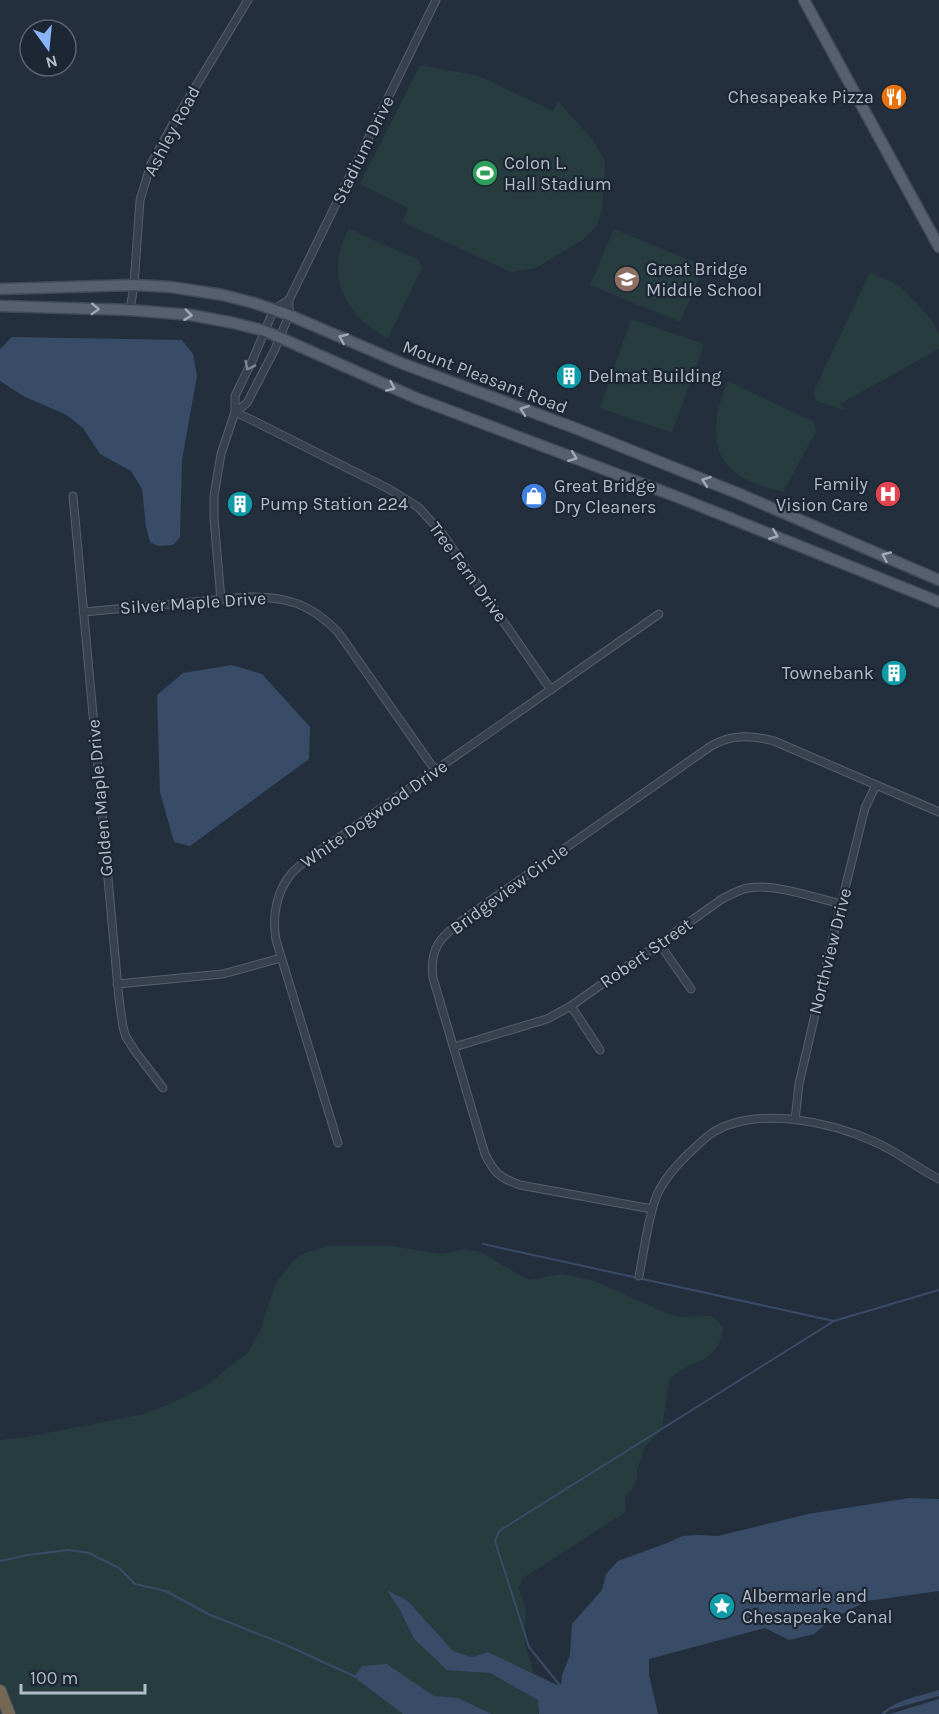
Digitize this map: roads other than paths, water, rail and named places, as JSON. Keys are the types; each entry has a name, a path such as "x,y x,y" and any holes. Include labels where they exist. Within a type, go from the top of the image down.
{"highway":[{"path":"0,1691 9,1714"}],"main road":[{"path":"804,0 939,247"},
{"name":"Mount Pleasant Road","path":"0,289 134,285 171,287 223,296 274,309 400,363 580,430 742,495 939,580"},
{"path":"0,306 130,310 191,315 265,331 416,398 680,498 939,602"},
{"path":"892,583 939,595"}],"street":[{"name":"Ashley Road","path":"130,310 140,201 151,164 172,124 248,0"},
{"name":"Stadium Drive","path":"235,412 247,403 266,367 289,315 289,300 436,0"},
{"path":"274,309 289,300"},
{"name":"Stadium Drive","path":"221,600 214,496 221,454 235,412 235,396 274,309"},
{"name":"Tree Fern Drive","path":"235,412 389,489 417,507 441,532 551,690"},
{"name":"Golden Maple Drive","path":"73,496 117,984 123,1027 135,1051 163,1088"},
{"name":"Silver Maple Drive","path":"83,612 270,596 304,606 326,620 347,643 435,770"},
{"name":"White Dogwood Drive","path":"338,1143 274,932 274,911 280,893 292,873 307,860 659,614"},
{"name":"Bridgeview Circle","path":"652,1209 520,1185 500,1176 485,1154 433,978 431,964 434,950 440,940 466,917 711,746 738,736 763,738 784,745 939,812"},
{"name":"Northview Drive","path":"795,1120 799,1084 841,904 865,808 876,786"},
{"name":"Robert Street","path":"454,1047 547,1019 571,1006 731,894 758,887 777,889 841,904"},
{"path":"659,944 691,989"},
{"path":"117,984 223,974 281,958"},
{"path":"571,1006 600,1050"},
{"path":"639,1276 652,1209 658,1192 675,1168 700,1143 725,1127 757,1119 777,1118 836,1128 875,1142 939,1179"}],"water":[{"path":"12,337 182,340 193,354 197,376 182,460 180,537 173,545 158,546 150,542 142,489 131,471 100,454 83,428 67,415 25,397 0,381 0,349"},
{"path":"232,665 262,674 310,727 309,759 190,846 174,842 160,792 157,695 183,673"},
{"name":"Albermarle and Chesapeake Canal","path":"909,1498 939,1499 939,1591 867,1601 832,1619 814,1634 789,1640 765,1628 649,1659 649,1675 658,1714 539,1714 538,1700 490,1673 447,1670 414,1639 387,1590 408,1601 453,1651 472,1657 488,1652 561,1687 562,1675 570,1655 572,1624 602,1590 606,1574 618,1561 683,1536 718,1536 808,1514"},
{"path":"387,1664 434,1696 458,1698 492,1714 403,1714 354,1677 362,1666"},
{"path":"939,1690 939,1714 881,1714 900,1702"}],"waterway":[{"path":"483,1244 834,1321"},
{"path":"562,1688 529,1647 495,1541 499,1531 834,1321 939,1290"},
{"path":"0,1561 68,1550 89,1553 119,1568 135,1584 166,1591 208,1614 286,1645 356,1677"}],"place":[{"name":"Chesapeake Pizza","path":"894,97"},
{"name":"Colon L. Hall Stadium","path":"485,173"},
{"name":"Great Bridge Middle School","path":"627,279"},
{"name":"Delmat Building","path":"569,376"},
{"name":"Family Vision Care","path":"888,494"},
{"name":"Great Bridge Dry Cleaners","path":"534,496"},
{"name":"Pump Station 224","path":"240,504"},
{"name":"Townebank","path":"894,673"},
{"name":"Albermarle and Chesapeake Canal","path":"722,1606"}]}
